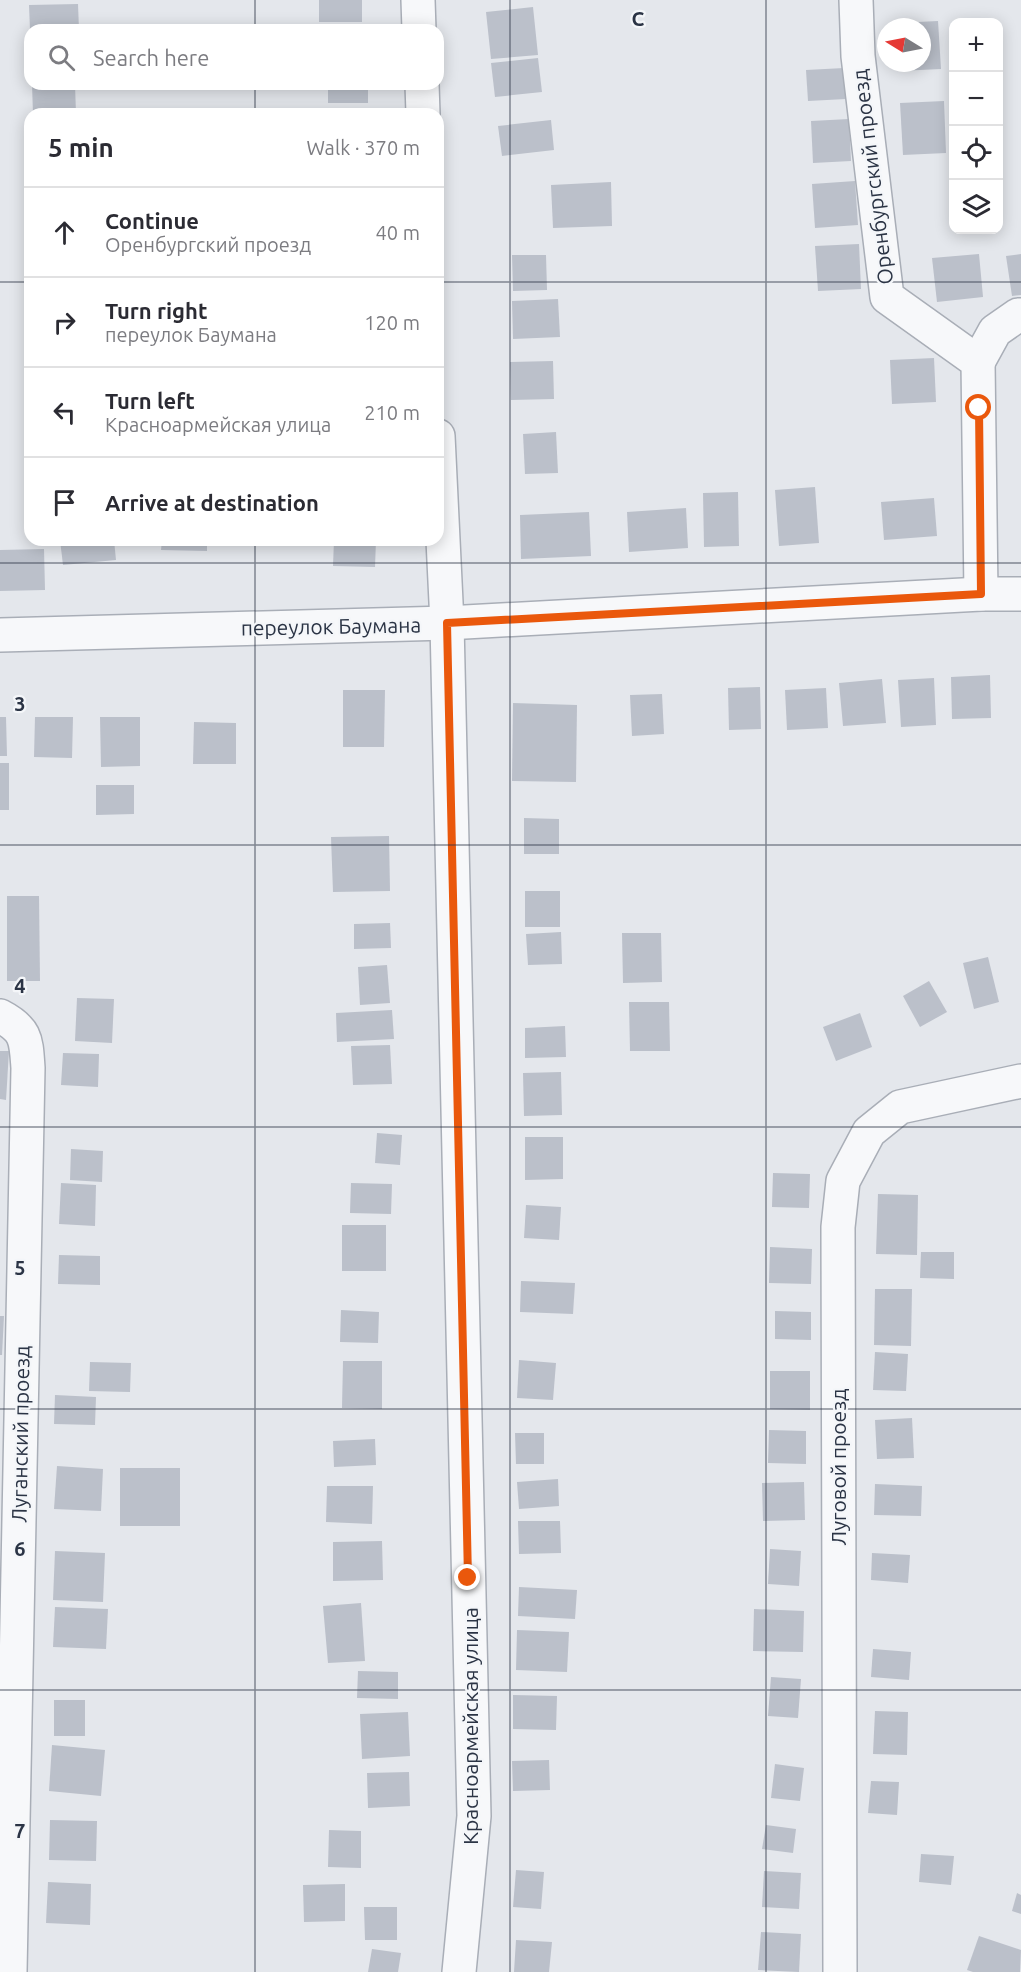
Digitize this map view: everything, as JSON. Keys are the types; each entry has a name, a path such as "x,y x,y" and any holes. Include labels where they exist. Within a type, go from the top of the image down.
{"street":[{"path":"418,0 419,24"},
{"name":"Оренбургский проезд","path":"856,0 858,56 887,297 978,362"},
{"path":"422,90 423,108"},
{"path":"981,594 978,362 995,331 1021,315"},
{"name":"Красноармейская улица","path":"443,546 447,623 474,1816 459,1972"},
{"name":"переулок Баумана","path":"0,635 447,623 981,594 1021,594"},
{"name":"Луганский проезд","path":"0,1016 16,1024 26,1042 28,1068 10,1972"},
{"name":"Луговой проезд","path":"840,1972 838,1227 843,1180 869,1132 900,1107 1021,1081"}],"building":[{"path":"319,0 362,0 362,22 319,22"},
{"path":"78,4 79,24 30,24 29,5"},
{"path":"533,7 538,55 491,59 486,12"},
{"path":"931,21 938,21 941,69 931,69"},
{"path":"538,58 542,92 495,97 491,63"},
{"path":"844,68 846,99 808,101 806,70"},
{"path":"32,90 75,90 76,108 33,108"},
{"path":"328,90 368,90 368,103 328,103"},
{"path":"944,101 946,153 903,155 900,103"},
{"path":"849,119 851,161 813,163 811,121"},
{"path":"551,120 554,150 502,156 498,126"},
{"path":"855,181 858,225 815,228 812,184"},
{"path":"611,182 612,226 553,228 551,185"},
{"path":"859,244 861,289 818,291 815,246"},
{"path":"979,254 983,297 937,302 932,258"},
{"path":"1021,254 1021,295 1012,296 1006,256"},
{"path":"512,255 546,255 547,290 513,291"},
{"path":"558,299 560,337 513,339 512,301"},
{"path":"934,358 936,402 892,404 890,360"},
{"path":"553,361 554,399 511,400 510,362"},
{"path":"556,432 558,473 525,474 523,434"},
{"path":"815,487 819,543 779,546 775,490"},
{"path":"738,492 739,546 704,547 703,493"},
{"path":"934,498 937,536 884,540 881,502"},
{"path":"686,508 688,548 629,552 627,512"},
{"path":"589,512 591,556 521,559 520,515"},
{"path":"61,546 115,546 116,560 63,565"},
{"path":"161,546 207,546 207,551 161,550"},
{"path":"334,546 376,546 375,567 333,566"},
{"path":"44,549 45,590 0,591 0,550"},
{"path":"990,675 991,718 952,719 951,677"},
{"path":"934,678 936,725 901,727 898,680"},
{"path":"882,679 886,723 843,726 839,683"},
{"path":"760,687 761,729 729,730 728,688"},
{"path":"826,688 828,728 787,730 785,690"},
{"path":"343,690 385,690 384,747 343,747"},
{"path":"662,694 664,734 632,736 630,695"},
{"path":"513,703 577,705 576,782 512,781"},
{"path":"0,717 6,717 7,756 0,756"},
{"path":"35,717 73,717 72,758 34,757"},
{"path":"100,717 140,717 140,766 101,767"},
{"path":"194,722 236,723 236,764 193,764"},
{"path":"0,763 9,763 9,810 0,810"},
{"path":"96,785 134,785 134,814 96,815"},
{"path":"524,818 559,819 559,854 524,854"},
{"path":"389,836 390,891 333,892 331,837"},
{"path":"525,891 560,891 560,927 525,927"},
{"path":"7,896 39,896 40,981 7,981"},
{"path":"390,923 391,948 354,949 354,924"},
{"path":"561,932 562,964 528,965 526,934"},
{"path":"622,933 661,933 662,982 623,983"},
{"path":"988,957 999,1002 974,1009 963,963"},
{"path":"387,965 390,1003 360,1005 358,967"},
{"path":"929,981 947,1012 920,1027 903,996"},
{"path":"77,998 114,999 112,1043 75,1041"},
{"path":"629,1002 669,1002 670,1051 630,1051"},
{"path":"392,1010 394,1039 337,1042 336,1013"},
{"path":"860,1013 872,1047 836,1061 823,1027"},
{"path":"565,1026 566,1057 525,1058 525,1028"},
{"path":"390,1045 392,1084 353,1085 351,1046"},
{"path":"0,1051 9,1051 6,1100 0,1099"},
{"path":"63,1053 99,1054 98,1087 61,1085"},
{"path":"561,1072 562,1115 524,1116 523,1073"},
{"path":"377,1133 402,1135 400,1165 375,1163"},
{"path":"525,1137 563,1137 563,1179 525,1180"},
{"path":"71,1149 103,1151 102,1182 70,1180"},
{"path":"773,1173 810,1174 809,1208 772,1207"},
{"path":"61,1183 96,1185 95,1226 59,1224"},
{"path":"351,1183 392,1184 391,1214 350,1213"},
{"path":"878,1194 918,1195 917,1255 876,1254"},
{"path":"526,1205 561,1207 559,1240 524,1238"},
{"path":"342,1225 386,1225 386,1271 342,1271"},
{"path":"770,1247 812,1249 811,1284 769,1283"},
{"path":"921,1252 954,1252 954,1279 920,1278"},
{"path":"59,1255 100,1256 100,1285 58,1284"},
{"path":"521,1281 575,1283 573,1314 520,1312"},
{"path":"875,1289 912,1289 911,1346 874,1345"},
{"path":"341,1310 379,1312 378,1343 340,1342"},
{"path":"775,1311 811,1312 811,1340 775,1339"},
{"path":"0,1316 4,1316 2,1355 0,1355"},
{"path":"875,1352 908,1354 906,1391 873,1390"},
{"path":"519,1360 556,1363 553,1400 517,1398"},
{"path":"343,1361 382,1361 382,1409 342,1408"},
{"path":"90,1362 131,1363 130,1392 89,1391"},
{"path":"770,1371 810,1371 810,1410 770,1409"},
{"path":"55,1395 96,1397 95,1425 54,1424"},
{"path":"912,1418 914,1458 877,1459 875,1420"},
{"path":"769,1430 806,1431 806,1464 768,1463"},
{"path":"515,1433 544,1433 544,1464 516,1464"},
{"path":"375,1439 376,1465 334,1467 333,1441"},
{"path":"57,1466 103,1469 101,1511 54,1509"},
{"path":"120,1468 180,1468 180,1526 120,1526"},
{"path":"558,1479 559,1506 519,1509 517,1482"},
{"path":"804,1482 805,1520 763,1521 762,1483"},
{"path":"875,1484 922,1486 921,1516 874,1515"},
{"path":"327,1486 373,1486 372,1524 326,1522"},
{"path":"518,1521 560,1521 561,1553 519,1554"},
{"path":"382,1541 383,1580 333,1581 333,1542"},
{"path":"770,1549 801,1551 799,1586 768,1584"},
{"path":"55,1551 105,1553 103,1602 53,1600"},
{"path":"872,1553 910,1555 908,1583 871,1580"},
{"path":"519,1587 577,1590 575,1619 518,1616"},
{"path":"361,1603 365,1661 328,1663 323,1606"},
{"path":"55,1607 108,1609 106,1649 53,1647"},
{"path":"754,1609 804,1611 803,1652 753,1651"},
{"path":"517,1630 569,1632 567,1672 516,1670"},
{"path":"873,1649 911,1652 909,1680 871,1677"},
{"path":"358,1671 398,1672 398,1699 357,1698"},
{"path":"771,1677 801,1679 798,1718 768,1716"},
{"path":"513,1695 557,1696 556,1730 513,1729"},
{"path":"54,1700 85,1700 85,1736 54,1736"},
{"path":"875,1711 908,1712 907,1755 873,1754"},
{"path":"408,1712 410,1756 362,1759 360,1714"},
{"path":"52,1745 105,1750 101,1796 49,1791"},
{"path":"549,1760 550,1790 513,1791 512,1761"},
{"path":"775,1764 804,1768 800,1801 771,1798"},
{"path":"409,1772 410,1806 368,1808 367,1773"},
{"path":"871,1781 899,1782 897,1815 868,1813"},
{"path":"50,1820 97,1821 96,1861 49,1860"},
{"path":"766,1825 796,1829 793,1853 762,1849"},
{"path":"329,1830 361,1831 361,1868 328,1867"},
{"path":"921,1854 954,1856 951,1885 919,1882"},
{"path":"516,1870 544,1872 541,1909 513,1907"},
{"path":"764,1871 801,1873 799,1909 762,1907"},
{"path":"48,1882 91,1884 90,1925 46,1923"},
{"path":"345,1884 345,1921 304,1922 303,1885"},
{"path":"1017,1893 1021,1895 1021,1914 1012,1911"},
{"path":"364,1907 397,1907 397,1940 365,1940"},
{"path":"761,1932 801,1934 799,1972 758,1970"},
{"path":"979,1936 1021,1950 1020,1972 967,1970"},
{"path":"516,1940 552,1942 549,1972 514,1972"},
{"path":"372,1949 401,1953 398,1972 368,1972"}],"route":[{"path":"468,1578 447,623 981,594 979,408"}]}
